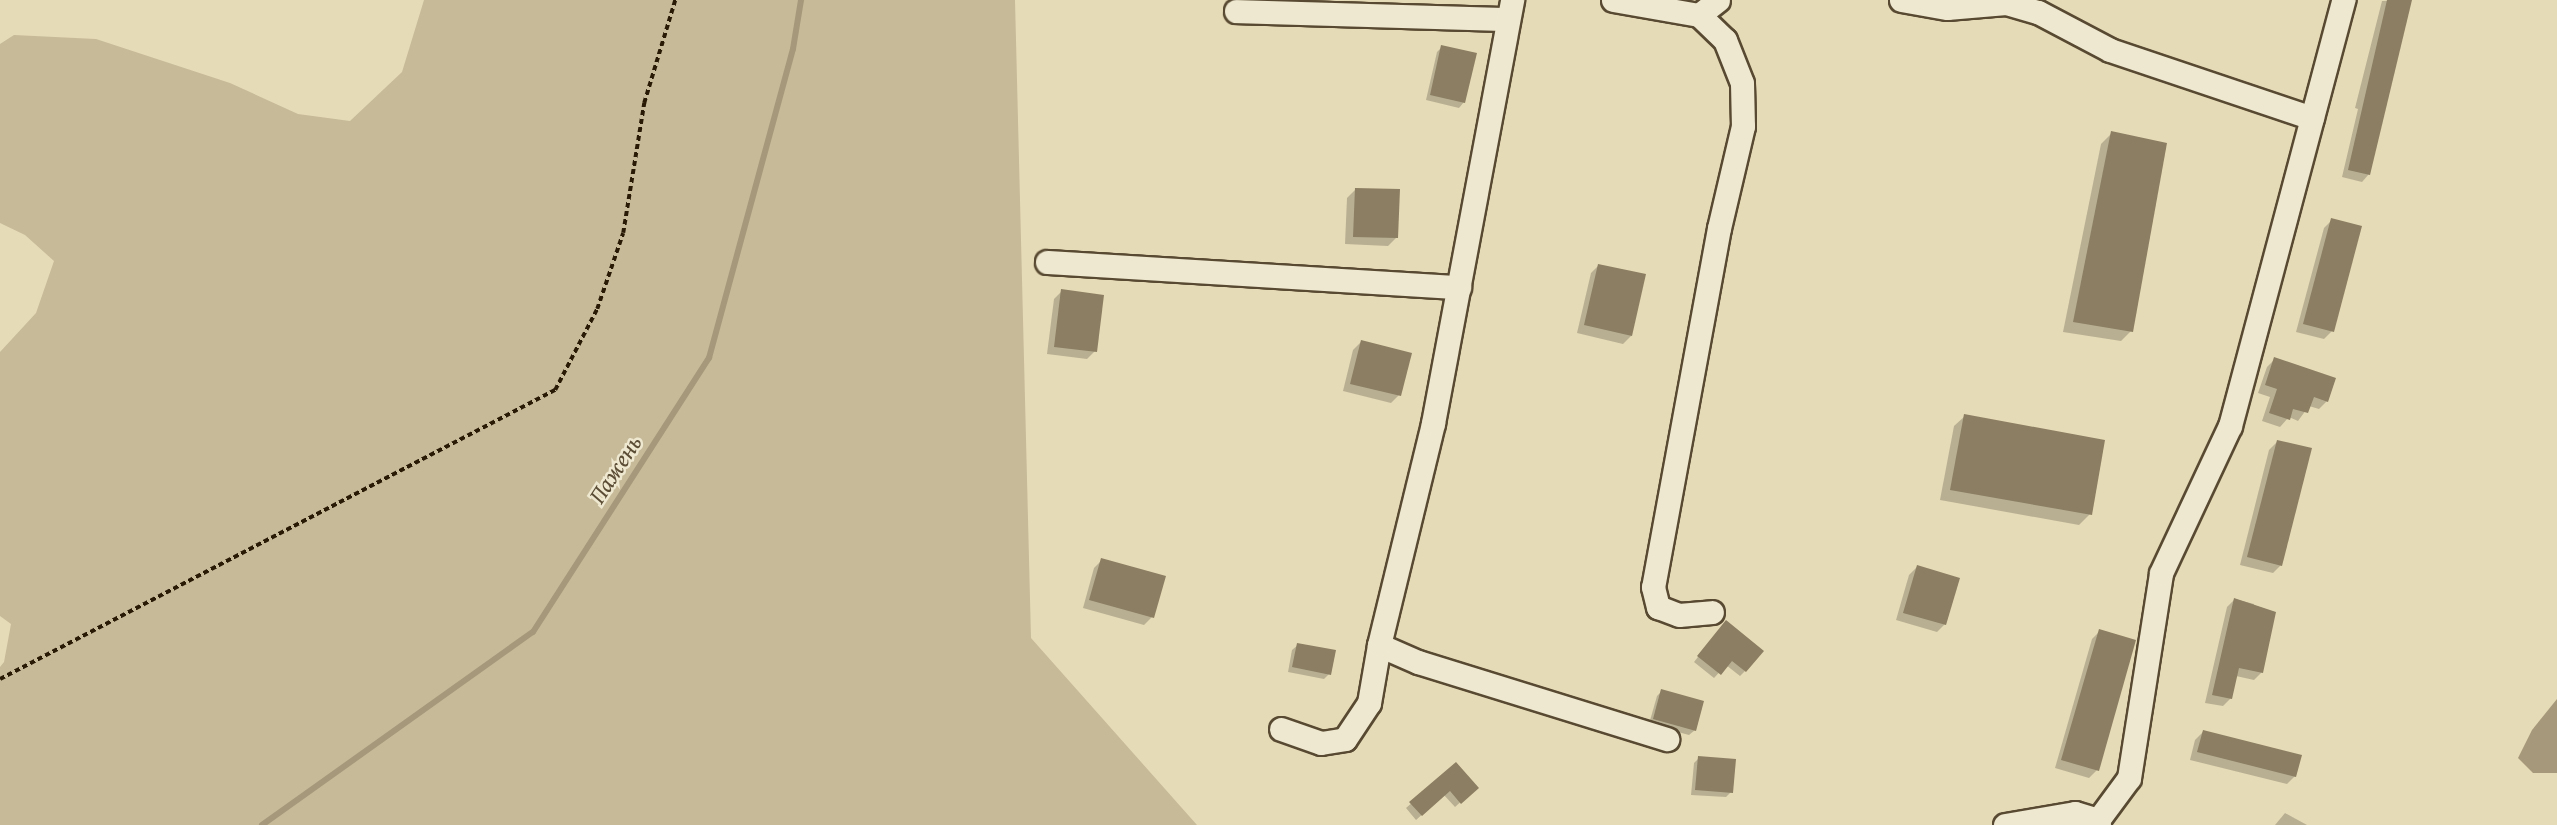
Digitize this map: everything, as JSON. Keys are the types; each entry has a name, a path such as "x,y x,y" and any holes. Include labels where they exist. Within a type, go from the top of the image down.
{"street":[{"path":"1613,0 1699,15 1725,40 1742,83 1743,126 1719,228 1653,587 1658,607 1679,615 1712,612"},
{"path":"1699,15 1718,0"},
{"path":"1901,0 1947,8 2006,3 2038,12 2110,50 2312,118"},
{"path":"2006,825 2075,813 2099,822 2129,778 2161,573 2230,426 2343,0"},
{"path":"1236,11 1510,10 1433,423 1379,645 1369,703 1345,739 1321,743 1281,729"},
{"path":"1047,262 1459,287"},
{"path":"1379,645 1418,662 1667,738"}],"path":[{"path":"0,679 555,390 597,309 623,233 644,103 675,0"}],"shaded area":[{"path":"424,0 1015,0 1031,638 1197,825 0,825 0,667 4,662 11,624 0,616 0,352 36,313 54,261 25,235 0,223 0,44 14,35 96,39 230,83 298,114 350,121 402,72"},
{"path":"2557,699 2557,773 2533,773 2518,758 2532,730"}],"building":[{"path":"2387,0 2412,0 2370,175 2348,170"},
{"path":"1441,45 1477,53 1465,103 1430,95"},
{"path":"2111,131 2167,143 2133,332 2073,322"},
{"path":"1355,188 1400,189 1398,238 1353,237"},
{"path":"2331,218 2362,226 2334,332 2303,324"},
{"path":"1598,264 1646,274 1632,336 1584,325"},
{"path":"1061,289 1104,295 1097,352 1054,347"},
{"path":"1361,340 1412,353 1401,396 1350,384"},
{"path":"2274,357 2336,378 2328,402 2314,397 2308,413 2293,409 2290,420 2269,413 2277,389 2265,385"},
{"path":"1964,414 2105,440 2092,515 1950,490"},
{"path":"2277,440 2312,448 2282,566 2247,557"},
{"path":"1101,558 1166,576 1154,618 1089,600"},
{"path":"1917,565 1960,578 1946,625 1903,613"},
{"path":"2234,598 2276,612 2263,673 2239,668 2232,699 2212,695"},
{"path":"1726,620 1764,651 1746,672 1732,661 1721,675 1697,656"},
{"path":"2099,629 2136,640 2099,771 2061,760"},
{"path":"1297,643 1336,650 1331,675 1292,667"},
{"path":"1661,689 1704,701 1696,731 1653,719"},
{"path":"2203,730 2302,755 2296,777 2197,752"},
{"path":"1698,756 1736,759 1733,793 1695,790"},
{"path":"1456,762 1479,788 1461,804 1450,791 1422,816 1409,802"}],"waterway":[{"name":"Пажень","path":"262,825 533,632 709,358 793,49 801,0"}]}
